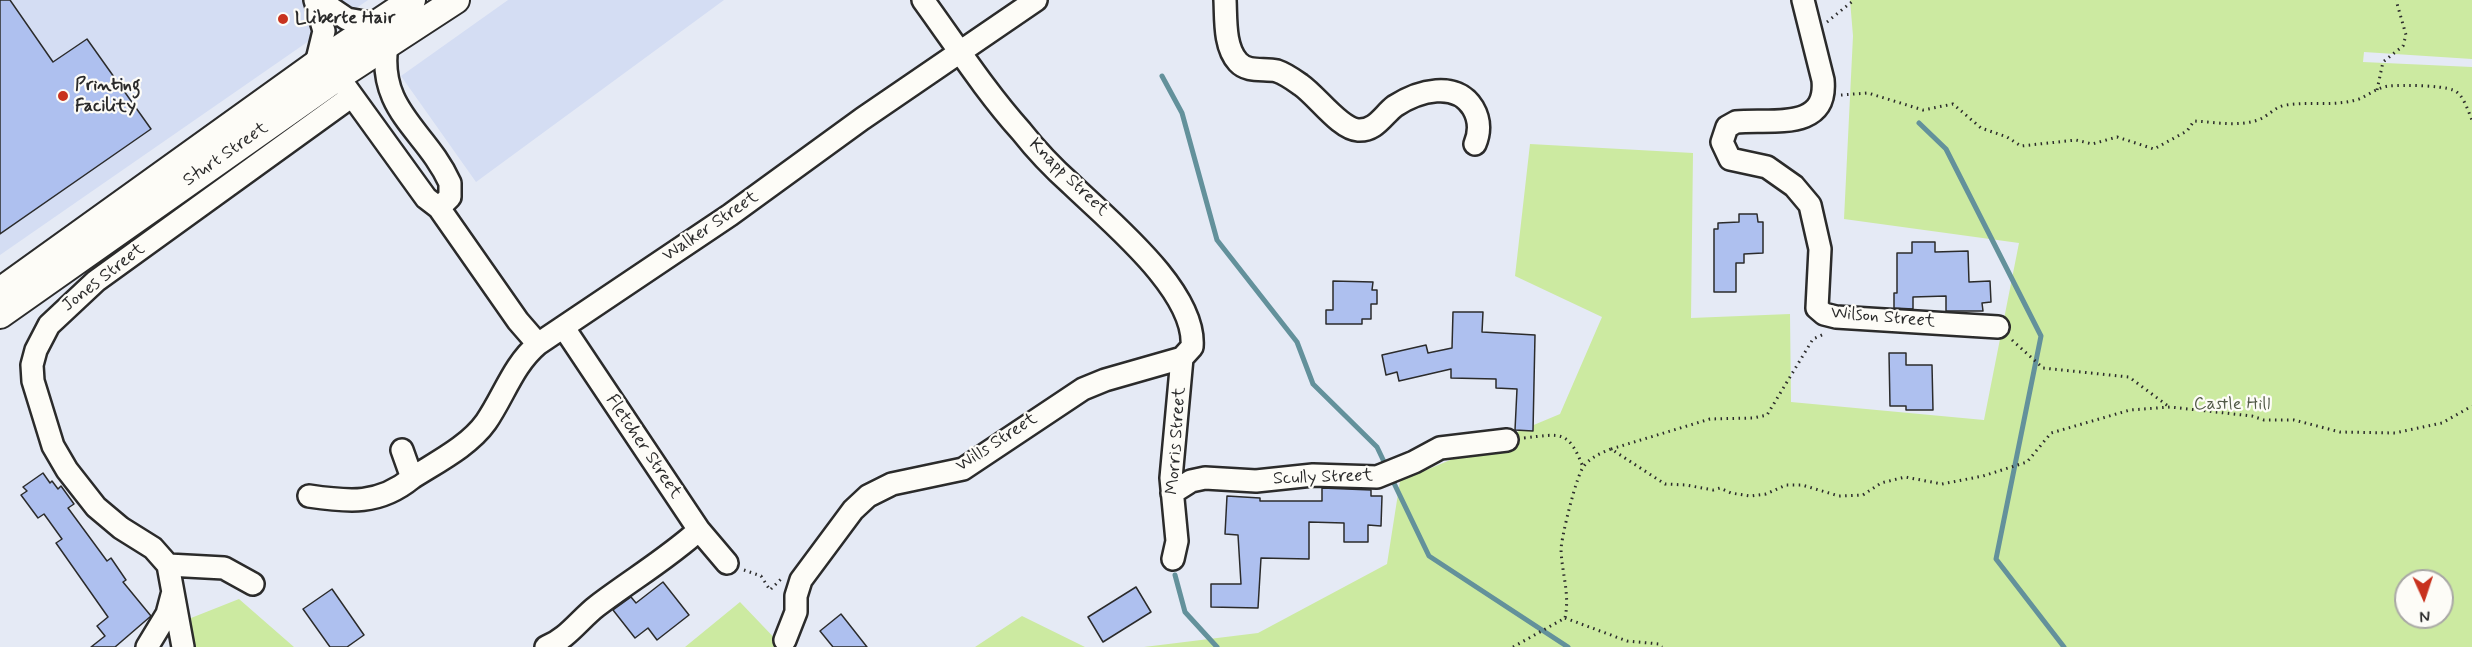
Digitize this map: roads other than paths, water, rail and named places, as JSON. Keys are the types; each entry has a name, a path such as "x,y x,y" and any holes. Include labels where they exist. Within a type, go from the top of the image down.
{"main road":[{"name":"Sturt Street","path":"0,315 342,86 382,34 412,0"},
{"name":"Sturt Street","path":"382,34 456,0"},
{"name":"Sturt Street","path":"0,291 342,86"}],"street":[{"path":"317,0 347,19 382,34 385,77 391,96 450,183 450,196 439,208"},
{"path":"317,0 324,31 342,86 426,198 439,208 518,321 538,344"},
{"name":"Knapp Street","path":"923,0 1019,130 1071,184 1109,218 1171,289 1186,313 1192,338 1191,350 1182,358"},
{"name":"Walker Street","path":"309,496 350,499 376,498 390,494 479,431 518,364 538,344 730,215 862,119 1036,0"},
{"path":"1225,0 1228,38 1238,62 1247,68 1274,71 1286,75 1309,92 1347,127 1358,130 1372,127 1389,111 1410,98 1429,92 1448,90 1466,99 1474,111 1479,124 1475,144"},
{"name":"Wilson Street","path":"1803,0 1823,80 1822,98 1814,111 1805,117 1730,124 1724,131 1722,142 1730,159 1767,167 1794,186 1806,199 1813,215 1820,249 1816,305 1824,314 1836,318 1998,327"},
{"name":"Jones Street","path":"168,565 153,548 101,512 59,458 48,434 33,381 36,350 49,325 82,292 342,86 376,95 391,96"},
{"name":"Fletcher Street","path":"564,328 699,530 727,563"},
{"name":"Morris Street","path":"1173,559 1177,549 1172,493 1182,358"},
{"name":"Wills Street","path":"785,640 796,612 796,596 801,580 860,503 892,484 942,475 973,463 1083,389 1105,380 1182,358"},
{"name":"Scully Street","path":"1172,493 1186,483 1205,478 1256,481 1312,475 1392,472 1440,448 1507,440"},
{"path":"402,450 412,478"},
{"path":"1174,451 1187,472 1205,478"},
{"path":"546,647 558,641 600,604 659,564 699,530"},
{"path":"183,647 168,565 224,568 253,584"},
{"path":"147,647 167,614 172,595"}],"waterway":[{"path":"1162,76 1182,113 1217,240 1297,342 1313,384 1377,447 1387,468"},
{"path":"1919,123 1946,149 2041,336 1996,559 2064,647"},
{"path":"1391,477 1429,556 1568,647"},
{"path":"1175,575 1185,612 1217,647"}],"place":[{"name":"Lliberte Hair","path":"283,19"},
{"name":"Printing Facility","path":"63,96"}],"park label":[{"name":"Castle Hill","path":"2232,405"}]}
